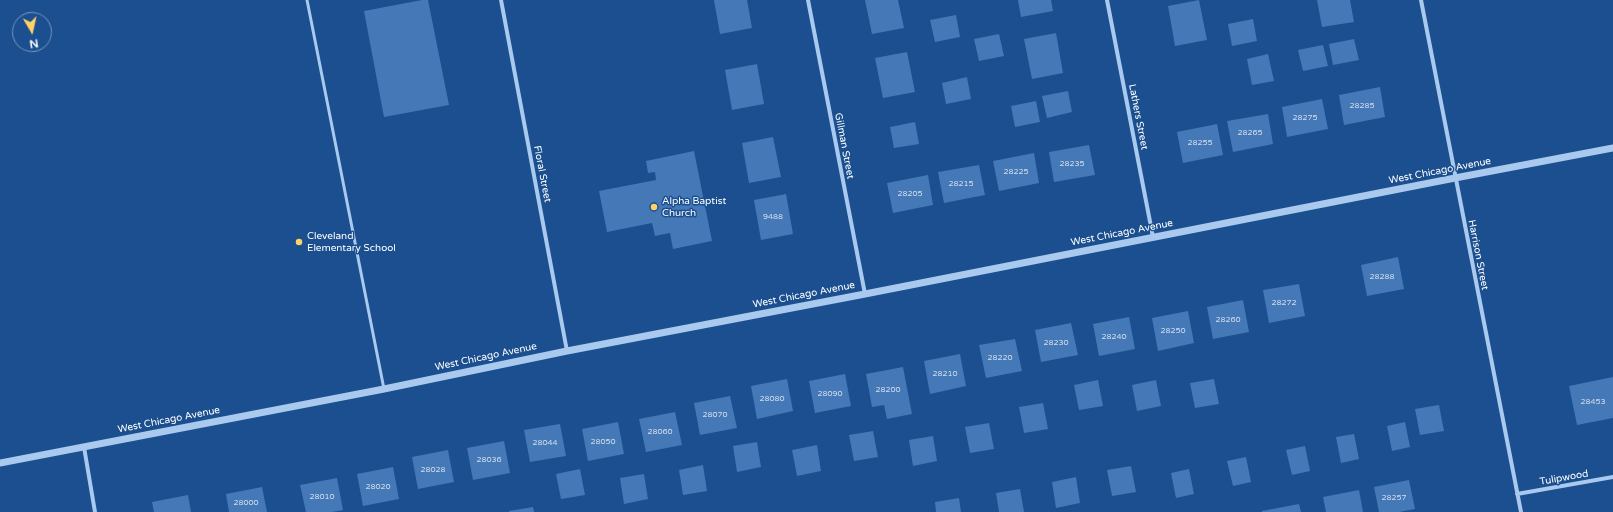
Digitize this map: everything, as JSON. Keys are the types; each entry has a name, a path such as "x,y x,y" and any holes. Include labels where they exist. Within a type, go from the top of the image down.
{"street":[{"name":"Floral Street","path":"501,0 567,351"},
{"name":"Gillman Street","path":"808,0 865,294"},
{"name":"Lathers Street","path":"1107,0 1153,237"},
{"name":"Harrison Street","path":"1421,0 1521,512"},
{"name":"West Chicago Avenue","path":"0,464 84,446 384,389 567,351 1613,148"},
{"path":"84,446 95,512"},
{"name":"Tulipwood","path":"1517,494 1613,477"}],"lane":[{"path":"307,0 384,389"}],"building":[{"path":"428,0 449,105 384,117 364,11"},
{"path":"714,0 747,0 752,28 720,34"},
{"path":"865,0 898,0 904,28 872,34"},
{"path":"1018,0 1051,0 1053,11 1021,17"},
{"path":"1199,0 1207,40 1175,46 1168,6"},
{"path":"1317,0 1350,0 1354,22 1322,27"},
{"path":"956,15 960,37 935,42 930,20"},
{"path":"1253,19 1257,41 1232,46 1228,24"},
{"path":"1056,33 1063,73 1032,79 1024,39"},
{"path":"999,34 1004,56 979,61 974,39"},
{"path":"1354,39 1359,60 1333,65 1329,44"},
{"path":"1323,45 1328,66 1303,71 1298,50"},
{"path":"907,52 915,92 883,98 875,58"},
{"path":"1268,54 1274,81 1252,85 1247,59"},
{"path":"757,64 764,104 732,110 725,70"},
{"path":"967,77 971,99 946,104 942,83"},
{"path":"1380,87 1385,117 1344,125 1339,95"},
{"path":"1068,91 1072,112 1047,118 1042,96"},
{"path":"1322,99 1328,129 1287,137 1282,107"},
{"path":"1036,101 1040,122 1015,127 1011,106"},
{"path":"1268,114 1273,144 1233,152 1227,121"},
{"path":"915,122 919,144 894,148 890,127"},
{"path":"1217,124 1223,155 1183,163 1177,132"},
{"path":"773,137 781,177 749,183 742,143"},
{"path":"1089,145 1095,175 1054,182 1049,152"},
{"name":"Alpha Baptist Church","path":"694,151 712,241 673,249 670,233 655,236 652,223 607,232 599,191 656,180 655,172 648,173 646,161"},
{"path":"1034,153 1039,183 999,191 993,161"},
{"path":"979,165 985,195 944,203 938,172"},
{"path":"928,175 933,205 893,213 887,183"},
{"path":"786,194 793,234 761,240 754,200"},
{"path":"1398,257 1404,289 1367,296 1361,265"},
{"path":"1299,284 1305,316 1269,323 1263,290"},
{"path":"1243,300 1249,332 1213,339 1207,307"},
{"path":"1188,311 1194,343 1158,351 1152,318"},
{"path":"1129,317 1135,349 1099,356 1093,324"},
{"path":"1071,323 1078,355 1041,362 1035,330"},
{"path":"1015,339 1022,371 986,378 979,345"},
{"path":"960,354 966,386 930,394 924,361"},
{"path":"903,367 912,414 887,419 884,405 872,407 866,374"},
{"path":"845,374 851,406 815,413 809,381"},
{"path":"1613,377 1613,418 1577,425 1569,386"},
{"path":"787,379 793,411 757,419 751,386"},
{"path":"1214,379 1219,404 1195,408 1190,383"},
{"path":"1098,380 1103,406 1079,410 1074,385"},
{"path":"1156,380 1161,406 1137,411 1132,385"},
{"path":"730,396 737,428 700,435 694,403"},
{"path":"1043,403 1048,429 1024,433 1019,407"},
{"path":"1439,405 1444,431 1420,435 1415,409"},
{"path":"675,412 682,445 646,452 639,419"},
{"path":"618,422 624,454 588,461 582,429"},
{"path":"1405,422 1410,447 1392,451 1387,426"},
{"path":"989,423 994,449 970,453 965,427"},
{"path":"560,424 566,456 530,462 524,430"},
{"path":"873,431 878,457 854,461 849,435"},
{"path":"1354,434 1359,459 1341,463 1336,437"},
{"path":"933,436 937,461 913,466 909,440"},
{"path":"504,441 510,473 473,480 467,448"},
{"path":"757,442 761,467 737,472 733,446"},
{"path":"817,445 821,471 797,476 792,450"},
{"path":"1305,446 1310,471 1292,475 1286,450"},
{"path":"448,450 454,482 418,489 412,457"},
{"path":"1246,457 1251,482 1233,486 1227,461"},
{"path":"703,465 707,491 683,495 679,470"},
{"path":"1131,466 1136,492 1112,496 1107,470"},
{"path":"393,467 399,499 363,506 357,474"},
{"path":"580,469 585,495 561,499 556,474"},
{"path":"1189,469 1194,494 1176,498 1171,473"},
{"path":"644,474 648,499 624,504 620,478"},
{"path":"1076,477 1080,503 1056,508 1052,482"},
{"path":"337,478 343,510 332,512 306,512 300,485"},
{"path":"1409,480 1415,509 1399,512 1379,512 1374,487"},
{"path":"262,487 267,512 229,512 226,494"},
{"path":"1020,489 1024,512 999,512 996,493"},
{"path":"1359,490 1363,512 1326,512 1323,497"},
{"path":"188,495 191,512 154,512 152,502"},
{"path":"959,498 961,512 936,512 935,502"},
{"path":"1299,504 1301,512 1262,512 1262,511"},
{"path":"533,507 534,512 509,512 509,511"}],"place":[{"name":"Alpha Baptist Church","path":"654,207"},
{"name":"Cleveland Elementary School","path":"299,242"}]}
